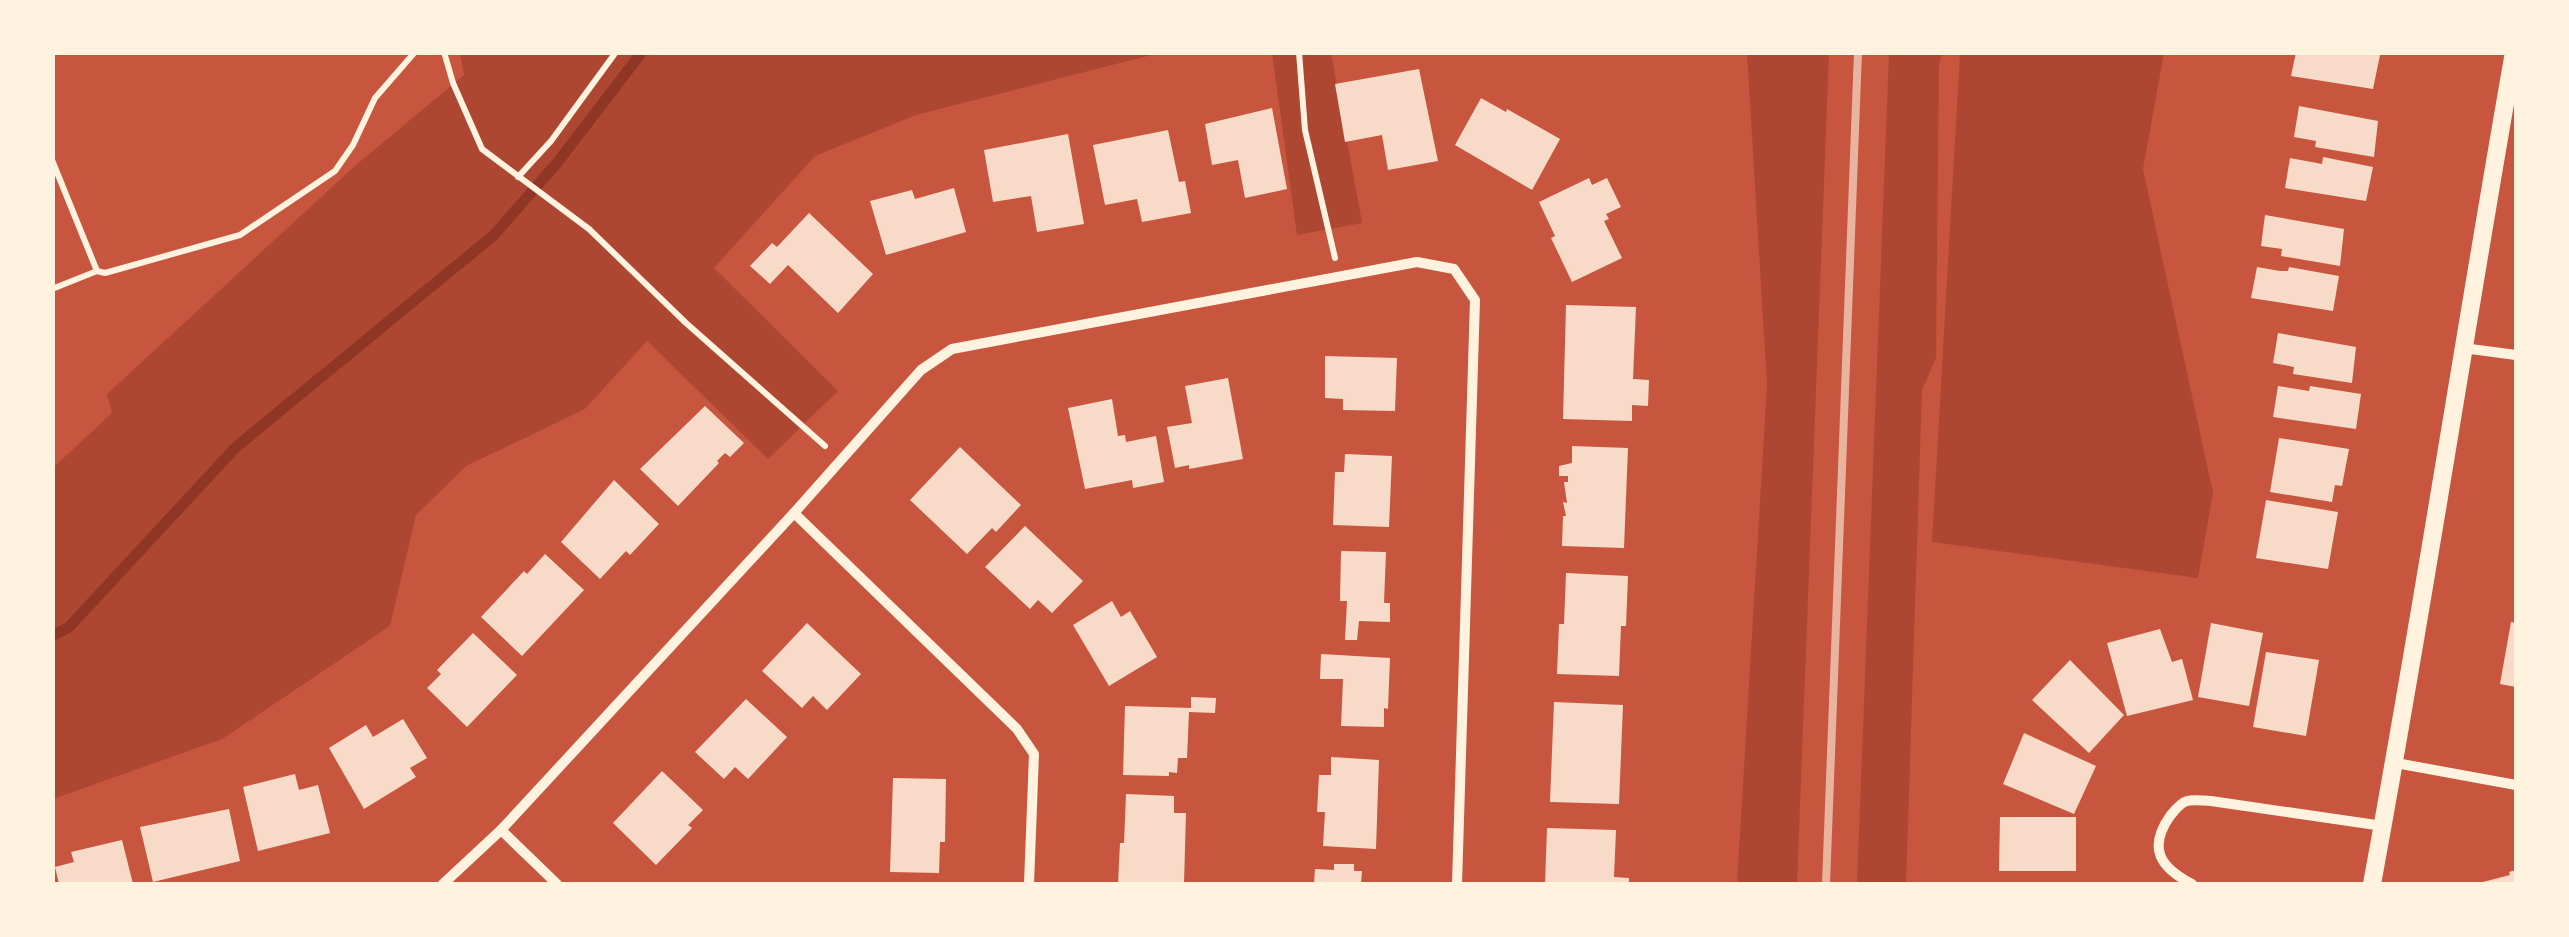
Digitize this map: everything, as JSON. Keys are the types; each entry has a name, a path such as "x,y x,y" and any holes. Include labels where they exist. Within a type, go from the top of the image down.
{"street":[{"path":"2372,884 2396,762 2514,52"},
{"path":"442,884 502,830 921,370 952,349 1418,262 1454,269 1475,300 1457,884"},
{"path":"2462,348 2516,355"},
{"path":"794,513 1017,728 1034,754 1029,884"},
{"path":"2396,762 2516,785"},
{"path":"2192,884 2168,872 2158,852 2160,831 2174,810 2186,801 2211,801 2383,826"},
{"path":"502,830 557,884"}],"path":[{"path":"52,289 97,271 105,273 240,235 267,218 335,170 353,144 375,98 414,52"},
{"path":"444,52 452,82 482,149 589,229 686,323 840,460"},
{"path":"518,177 551,141 616,52"},
{"path":"1299,52 1305,130 1339,275"},
{"path":"52,160 97,271"}],"shaded area":[{"path":"460,53 1159,53 916,115 815,156 714,268 838,391 768,459 647,341 585,409 466,466 416,515 390,626 222,739 53,799 53,468 112,413 107,394 356,165 464,75"},
{"path":"1272,53 1331,53 1362,223 1297,235"},
{"path":"1747,53 1829,53 1797,884 1737,884 1767,385"},
{"path":"1889,53 1943,53 1939,64 1936,358 1922,390 1906,884 1857,884"},
{"path":"1960,53 2164,53 2143,169 2213,493 2198,578 1932,542"}],"building":[{"path":"2296,52 2380,55 2373,89 2291,76"},
{"path":"1419,69 1438,161 1388,170 1382,135 1345,142 1335,84"},
{"path":"1481,98 1560,139 1532,190 1455,145"},
{"path":"2299,106 2378,121 2374,157 2315,147 2316,141 2294,137"},
{"path":"1272,108 1287,189 1245,198 1238,160 1212,165 1205,124"},
{"path":"1168,130 1179,182 1185,181 1191,213 1142,222 1137,199 1105,205 1093,145"},
{"path":"1068,134 1084,224 1037,232 1031,196 993,202 984,150"},
{"path":"2323,157 2373,167 2366,201 2285,188 2290,158 2322,164"},
{"path":"1589,178 1592,185 1607,178 1621,207 1606,214 1609,219 1604,221 1622,258 1572,282 1539,202"},
{"path":"954,188 966,232 886,255 870,201 912,190 915,199"},
{"path":"809,213 873,274 838,313 788,265 770,284 750,266 772,243 777,247"},
{"path":"2265,215 2344,229 2340,266 2281,256 2282,249 2261,246"},
{"path":"2257,267 2288,271 2289,267 2339,276 2333,311 2251,298"},
{"path":"1566,305 1636,307 1633,379 1649,380 1648,406 1632,405 1632,421 1563,419"},
{"path":"2278,333 2356,347 2352,383 2293,374 2294,367 2273,363"},
{"path":"1325,356 1397,358 1395,411 1343,410 1343,399 1325,398"},
{"path":"1228,378 1243,459 1175,468 1167,427 1192,423 1185,386"},
{"path":"2278,386 2309,391 2310,386 2361,394 2356,429 2273,417"},
{"path":"1112,399 1118,436 1125,435 1126,442 1156,436 1164,482 1133,488 1132,480 1085,489 1068,408"},
{"path":"705,406 744,443 730,457 725,453 678,506 640,469"},
{"path":"2279,438 2349,449 2342,486 2335,485 2332,502 2270,492"},
{"path":"1572,446 1628,448 1624,548 1562,546 1566,516 1563,502 1567,503 1564,482 1568,482 1568,476 1559,476 1559,466 1572,463"},
{"path":"960,447 1021,505 996,532 992,528 967,554 910,500"},
{"path":"1345,454 1392,456 1389,527 1333,525 1335,472 1344,472"},
{"path":"614,480 659,524 600,579 561,542"},
{"path":"2266,500 2338,512 2328,569 2256,558"},
{"path":"1025,526 1083,581 1052,613 1038,600 1030,609 985,567"},
{"path":"1341,551 1386,552 1384,603 1390,603 1390,622 1359,621 1357,640 1345,640 1347,601 1340,601"},
{"path":"545,554 584,590 522,656 481,617"},
{"path":"1566,573 1628,576 1619,676 1557,674"},
{"path":"1112,601 1121,617 1130,611 1157,657 1109,686 1073,625"},
{"path":"2511,622 2516,623 2516,687 2500,684"},
{"path":"807,623 861,674 827,710 813,696 802,708 762,671"},
{"path":"2211,623 2263,633 2249,706 2198,697"},
{"path":"2160,629 2172,662 2182,659 2193,700 2127,716 2107,643"},
{"path":"473,633 517,675 467,727 427,688 441,674 437,670"},
{"path":"2266,652 2319,660 2306,736 2253,727"},
{"path":"1321,654 1390,658 1384,727 1341,726 1343,679 1320,679"},
{"path":"2070,660 2124,715 2089,753 2032,700"},
{"path":"1191,697 1216,698 1215,713 1189,712 1187,758 1178,758 1177,773 1123,775 1125,706 1191,708"},
{"path":"746,699 787,737 748,779 735,767 724,779 695,752"},
{"path":"1554,702 1623,705 1619,804 1550,802"},
{"path":"403,719 427,758 410,768 416,777 364,809 329,748 366,725 373,737"},
{"path":"2024,733 2096,766 2074,814 2003,784"},
{"path":"1331,757 1379,760 1376,849 1323,846 1325,812 1317,812 1319,775 1331,775"},
{"path":"662,771 703,810 688,825 692,828 656,865 613,823"},
{"path":"295,774 299,790 318,785 330,833 258,851 243,787"},
{"path":"893,778 946,779 945,842 940,842 939,873 890,872"},
{"path":"1126,794 1174,796 1174,813 1186,813 1184,884 1118,884"},
{"path":"229,809 240,861 153,882 140,827"},
{"path":"2000,817 2076,817 2076,871 1999,871"},
{"path":"1547,828 1616,830 1614,877 1629,878 1629,884 1545,884"},
{"path":"122,840 133,884 59,884 55,867 74,862 71,852"},
{"path":"1334,864 1354,864 1354,871 1362,871 1361,884 1314,884 1315,869 1334,870"},
{"path":"2516,870 2516,884 2475,884 2510,875"}],"waterway":[{"path":"52,636 69,627 236,447 494,235 557,163 642,52"}],"railway":[{"path":"1826,884 1858,52"}]}
